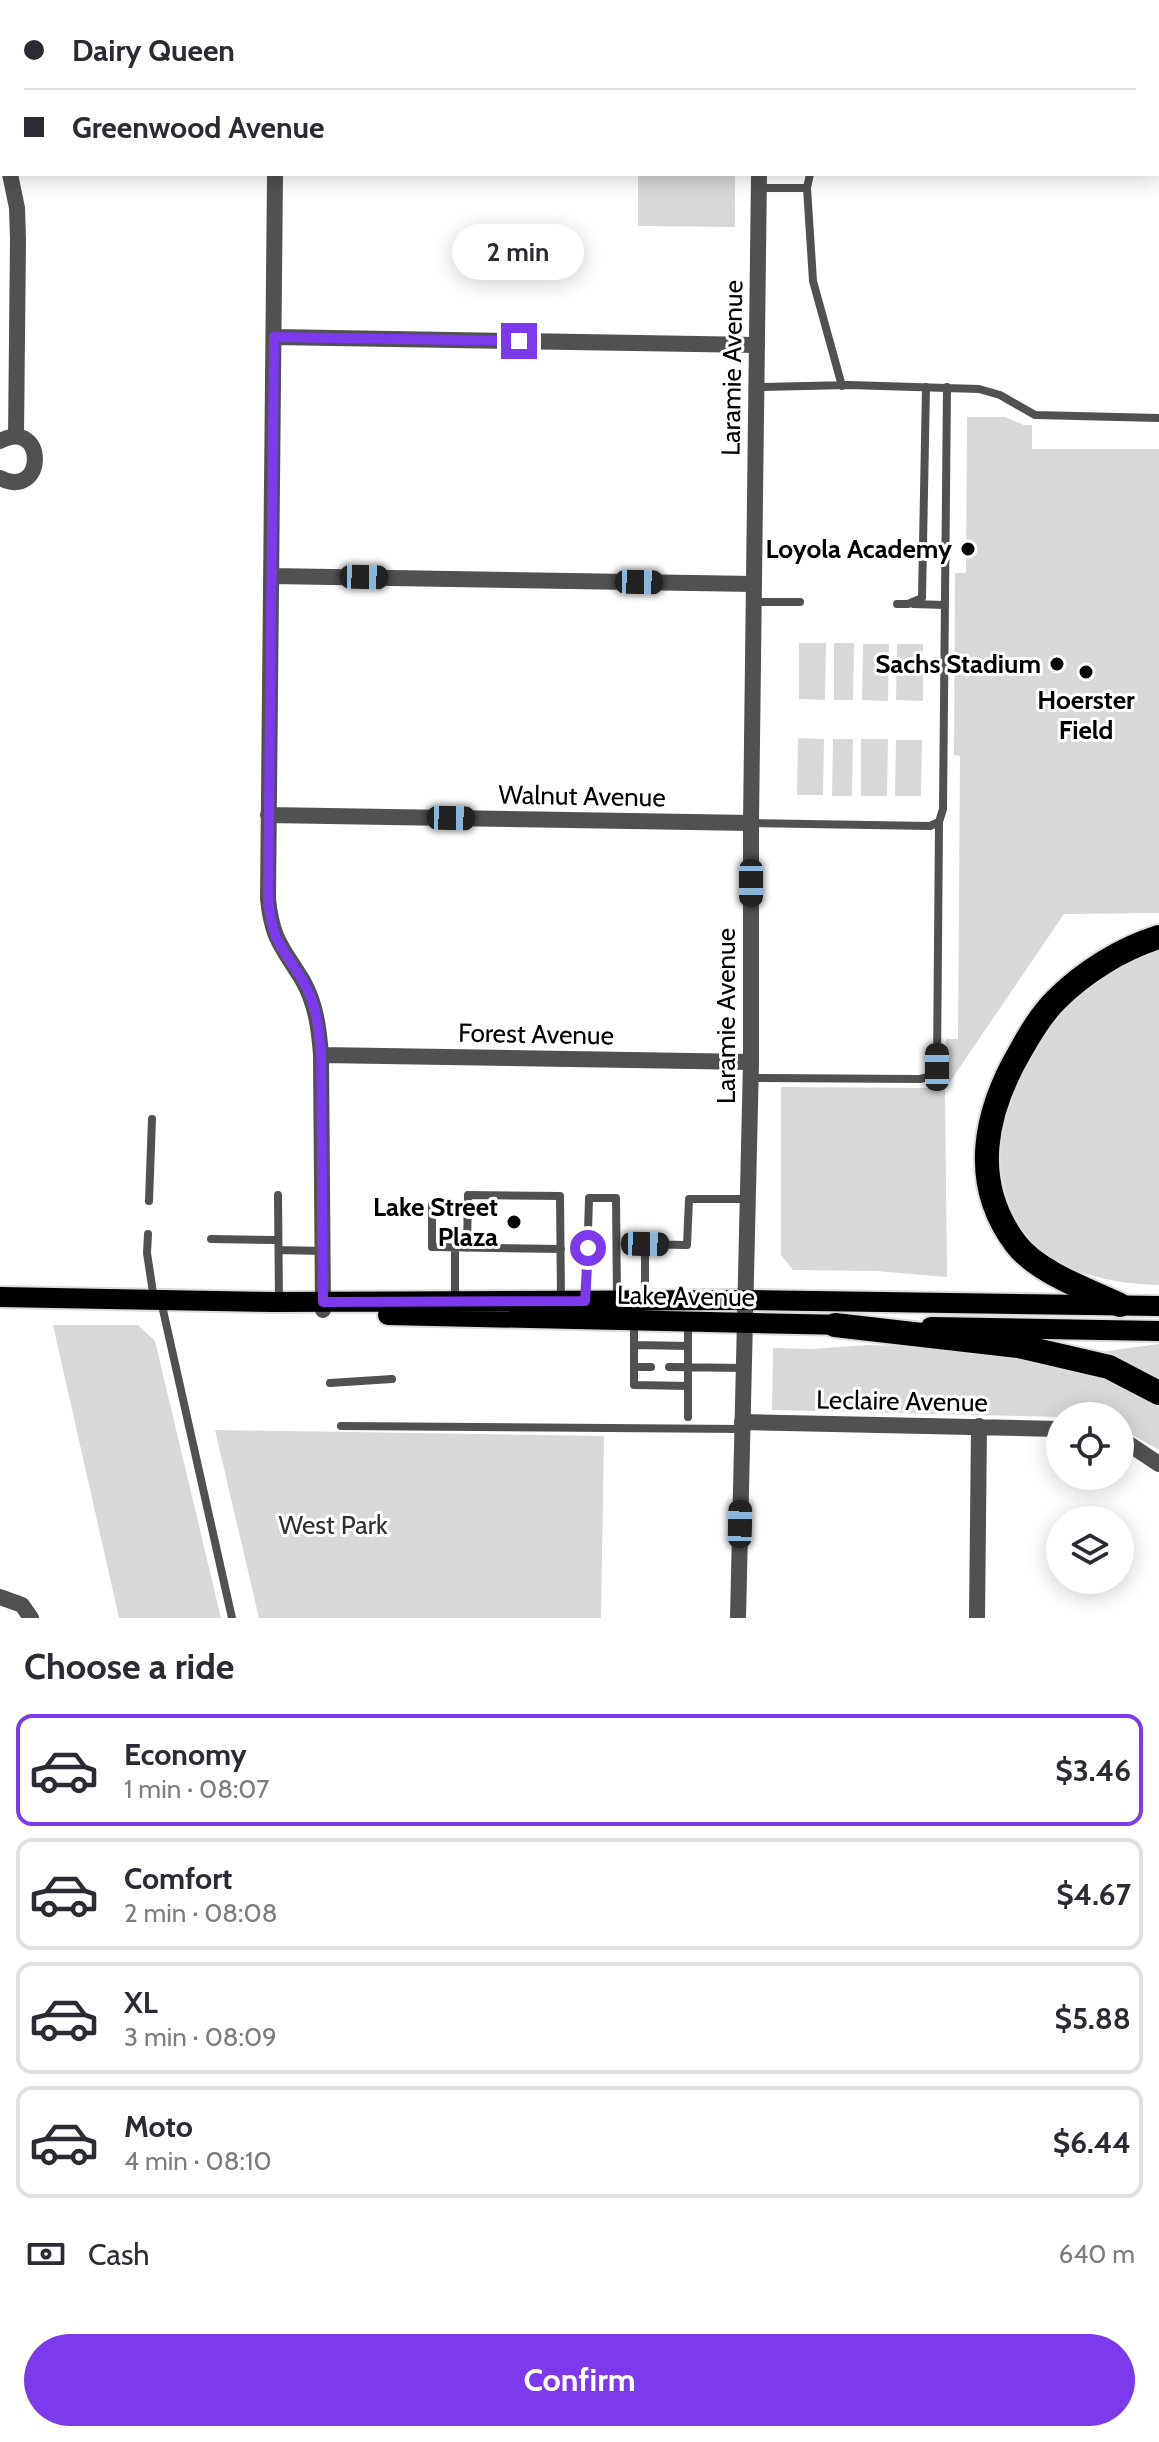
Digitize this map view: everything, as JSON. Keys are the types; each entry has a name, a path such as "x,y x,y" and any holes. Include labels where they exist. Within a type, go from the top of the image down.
{"highway":[{"path":"1120,1305 1059,1276 1018,1247 1005,1228 989,1185 988,1131 1006,1075 1048,1009 1078,981 1105,962 1159,937"},
{"path":"835,1325 1018,1346 1109,1367 1159,1393"}],"main road":[{"name":"Lake Avenue","path":"0,1297 279,1302 323,1306 350,1314 1159,1331"},
{"name":"Lake Avenue","path":"212,1301 323,1306 455,1301 746,1300 1159,1306"}],"street":[{"path":"0,478 14,482 28,477 33,471 36,456 29,443 8,438 18,239 17,208 10,176"},
{"path":"275,176 268,815 270,917 280,948 303,981 318,1020 323,1306"},
{"name":"Laramie Avenue","path":"738,1618 750,1070 759,181"},
{"path":"274,337 757,345"},
{"path":"272,576 754,584"},
{"name":"Walnut Avenue","path":"268,815 751,823"},
{"name":"Forest Avenue","path":"321,1055 750,1070"},
{"name":"Leclaire Avenue","path":"742,1426 1046,1428"},
{"path":"977,1618 979,1426"},
{"path":"1134,1447 1159,1464"},
{"path":"0,1597 22,1605 31,1618"}],"lane":[{"path":"810,176 807,188 813,281 842,386"},
{"path":"759,181 807,188"},
{"path":"756,387 947,387 992,391 1035,415 1159,418"},
{"path":"908,604 922,598 923,591 926,387"},
{"path":"750,1070 920,1079 932,1076 937,1067 947,387"},
{"path":"754,602 800,602"},
{"path":"897,604 945,608"},
{"path":"751,823 930,826 939,822"},
{"path":"149,1201 152,1119"},
{"path":"278,1195 279,1302"},
{"path":"467,1248 468,1195 560,1196 561,1301"},
{"path":"585,1301 589,1198 616,1198 617,1301"},
{"path":"626,1244 687,1245 689,1199 748,1199"},
{"path":"432,1204 432,1247 561,1249"},
{"path":"148,1234 147,1253 157,1300 232,1618"},
{"path":"211,1239 278,1240"},
{"path":"645,1244 645,1300"},
{"path":"455,1248 455,1301"},
{"path":"279,1250 323,1251"},
{"path":"634,1321 634,1385 688,1386"},
{"path":"688,1322 688,1417"},
{"path":"634,1345 688,1346"},
{"path":"634,1367 651,1367"},
{"path":"669,1367 744,1368"},
{"path":"330,1383 392,1379"},
{"path":"341,1426 742,1426"}],"green space":[{"path":"638,176 735,176 735,227 638,226"},
{"name":"Sachs Stadium","path":"967,417 1005,417 1032,425 1032,449 1159,449 1159,913 1064,914 945,1089 947,1277 876,1271 793,1270 781,1255 781,1087 934,1088 945,1071 946,1039 958,1039 960,756 954,755 955,573 966,573"},
{"path":"799,643 826,643 825,700 799,699"},
{"path":"834,643 854,643 853,700 834,700"},
{"path":"863,644 889,644 888,701 862,700"},
{"path":"897,644 923,644 923,701 896,700"},
{"path":"798,738 824,739 823,795 797,795"},
{"path":"833,739 853,739 852,796 832,796"},
{"path":"861,739 888,739 887,796 861,796"},
{"path":"896,740 922,740 921,796 895,796"},
{"path":"1159,948 1159,1285 1115,1281 1086,1274 1042,1252 1016,1219 1002,1178 1001,1157 1002,1136 1012,1096 1047,1029 1074,999 1100,980"},
{"path":"53,1325 138,1325 155,1341 221,1618 119,1618"},
{"path":"1159,1344 1159,1384 1092,1353"},
{"path":"868,1345 980,1351 1019,1356 1094,1374 1128,1388 1159,1406 1159,1450 1134,1436 1134,1402 1046,1402 1046,1417 772,1410 773,1348"},
{"name":"West Park","path":"215,1430 604,1436 601,1618 259,1618"}],"place":[{"name":"Loyola Academy","path":"968,549"},
{"name":"Sachs Stadium","path":"1057,664"},
{"name":"Hoerster Field","path":"1086,672"},
{"name":"Lake Street Plaza","path":"514,1222"}],"route":[{"path":"519,341 274,337 268,899 280,948 303,981 318,1020 323,1302 585,1301 588,1248"}]}
